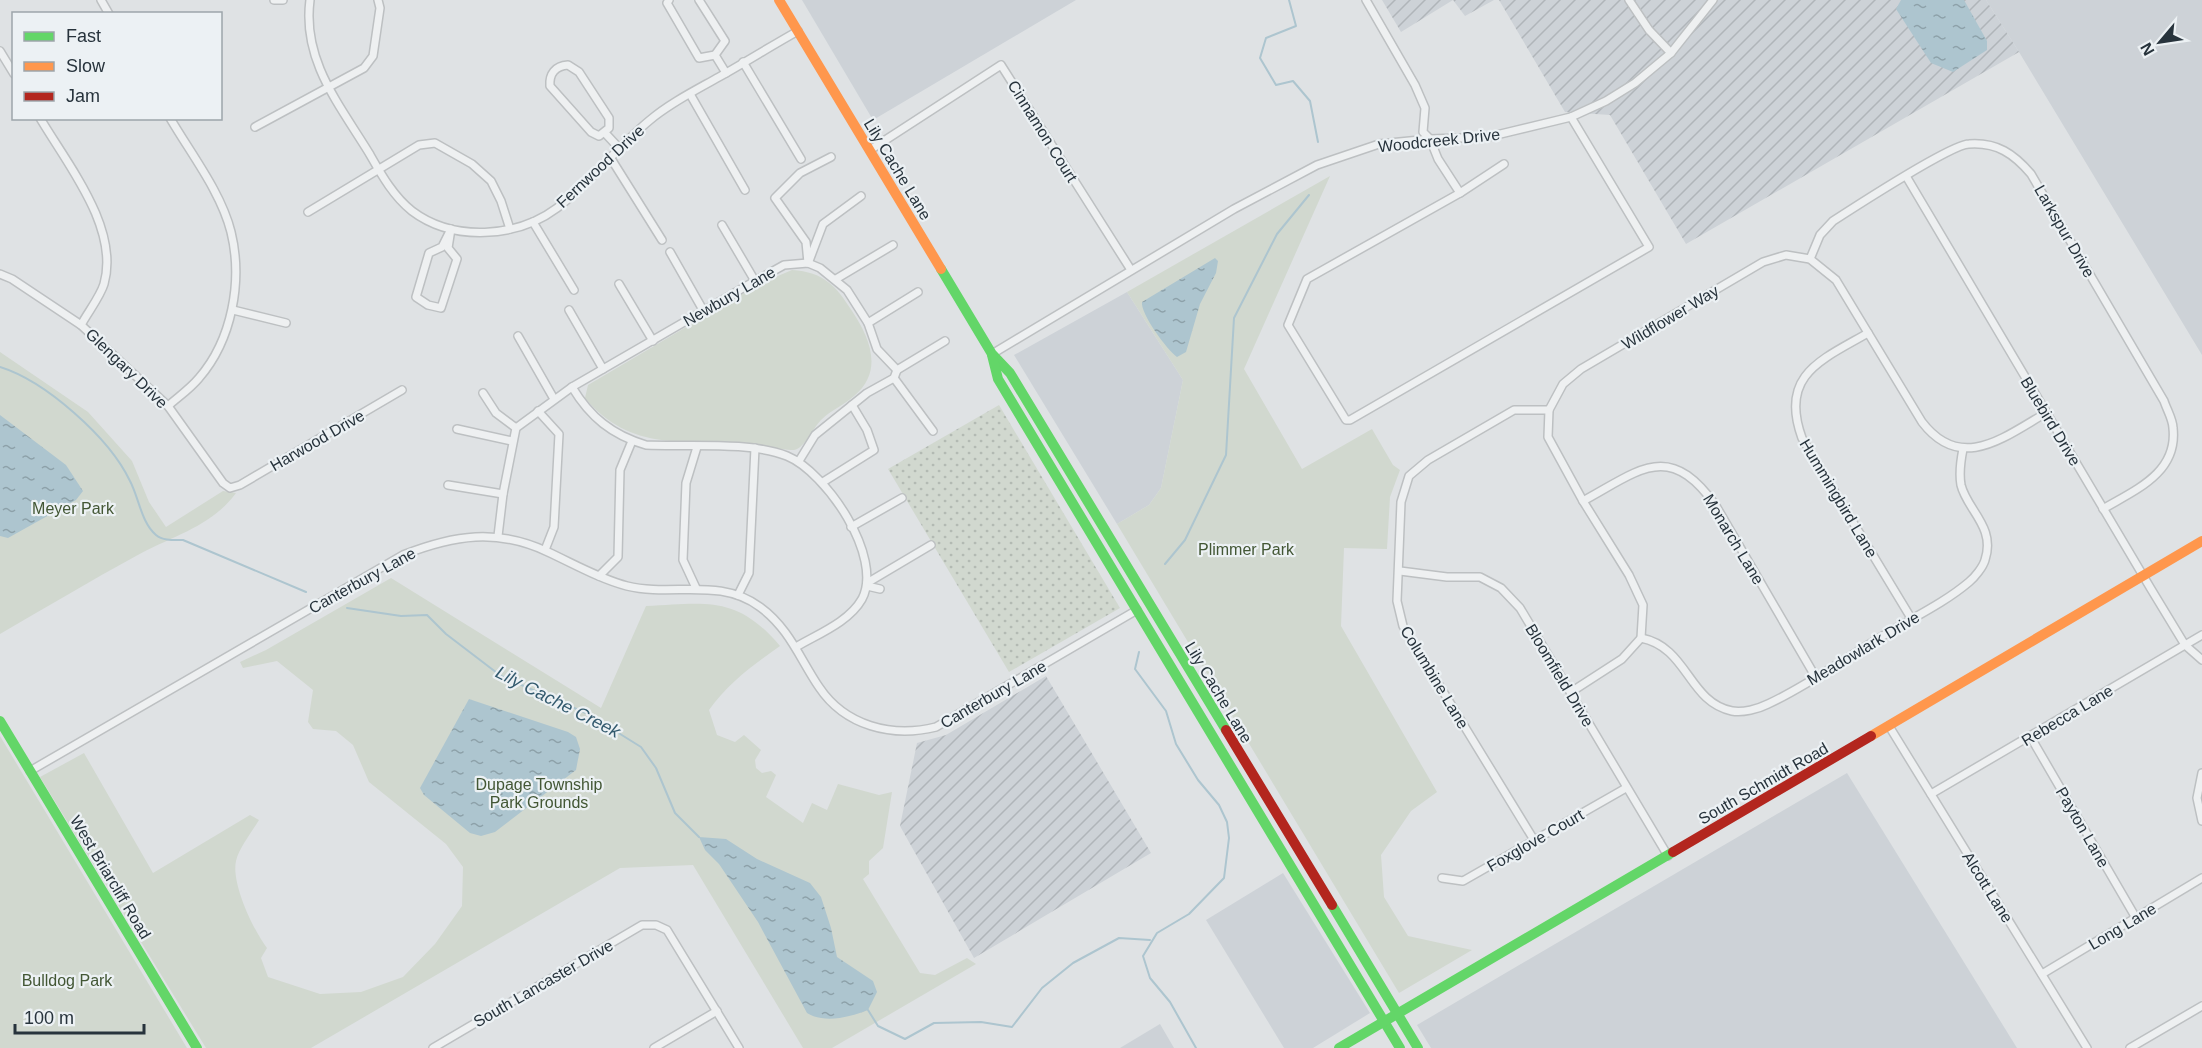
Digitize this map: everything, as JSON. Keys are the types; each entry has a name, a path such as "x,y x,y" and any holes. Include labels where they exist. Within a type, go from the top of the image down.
{"street":[{"path":"274,0 283,0"},
{"name":"Fernwood Drive","path":"310,0 307,21 314,57 328,86 395,195 411,210 431,223 451,229 486,233 533,222 557,208 651,119 798,30"},
{"path":"255,127 364,68 373,56 380,8 378,0"},
{"path":"669,0 667,3 699,58 716,55 725,41 699,0"},
{"name":"Lily Cache Lane","path":"779,0 992,354 1010,373 1418,1048"},
{"path":"1366,0 1415,85 1425,108 1423,132 1430,139 1438,159 1460,193"},
{"path":"1629,0 1648,30 1671,53"},
{"name":"Woodcreek Drive","path":"992,354 1282,182 1317,165 1379,144 1488,137 1571,117 1615,96 1671,53 1713,0"},
{"path":"0,51 12,71"},
{"path":"716,55 726,73"},
{"path":"743,62 801,159"},
{"name":"Cinnamon Court","path":"870,150 1002,64 1037,124 1131,270"},
{"path":"568,65 579,72 609,118 609,128 605,133 599,136 591,132 553,92 549,80 556,69 568,65"},
{"path":"690,94 745,190"},
{"path":"1504,164 1460,193 1307,279 1288,325 1348,421 1649,247 1571,117"},
{"path":"41,120 98,216 107,247 104,284 81,325"},
{"path":"168,406 199,378 217,351 233,310 236,276 231,231 214,193 172,120"},
{"path":"605,133 619,148"},
{"path":"308,212 419,145 435,143 472,164 491,181 501,201 510,229"},
{"name":"Larkspur Drive","path":"1810,259 1820,235 1833,220 1966,143 1997,147 2015,156 2031,174 2164,401 2173,428 2170,458 2152,480 2103,508"},
{"path":"610,157 662,240"},
{"path":"808,263 806,242 775,198 800,173 831,157"},
{"name":"Bluebird Drive","path":"1906,176 2142,575 2185,645 2202,660"},
{"path":"808,263 823,224 861,196"},
{"path":"533,222 574,290"},
{"path":"722,225 755,281"},
{"path":"451,229 448,248 457,259 441,308 428,305 416,297 429,253 442,246 451,229"},
{"path":"836,279 892,245"},
{"path":"670,252 703,310"},
{"name":"Wildflower Way","path":"1641,638 1643,605 1629,575 1583,501 1548,437 1549,410 1563,384 1581,369 1763,262 1786,255 1810,259"},
{"path":"1810,259 1836,280 1926,428 1941,440 1963,449 1996,442 2046,413"},
{"path":"808,263 836,279 868,323 877,349 933,431"},
{"name":"Newbury Lane","path":"516,428 572,387 703,310 784,265 808,263"},
{"name":"Glengary Drive","path":"0,274 12,279 81,325 168,406 223,483 230,488"},
{"path":"619,284 653,340"},
{"path":"868,323 918,292"},
{"path":"233,310 286,322"},
{"path":"569,310 603,369"},
{"name":"Hummingbird Lane","path":"1868,333 1823,358 1805,376 1795,396 1794,416 1802,438 1911,618"},
{"path":"518,336 555,399"},
{"path":"799,461 815,435 852,405 945,341"},
{"name":"Lily Cache Lane","path":"992,354 999,379 1400,1048"},
{"path":"572,387 592,415 606,428 632,441 646,445 755,447 799,461 823,482 865,553 868,568 867,585 861,601 845,618 796,647"},
{"name":"Harwood Drive","path":"230,488 240,485 402,390"},
{"path":"483,393 496,413 516,428 503,494 498,536"},
{"path":"823,482 874,450 867,430 852,405"},
{"name":"Columbine Lane","path":"1534,840 1403,626 1397,601 1400,572 1401,502 1409,476 1428,460 1514,410 1549,410"},
{"path":"538,411 559,434 554,527 545,550"},
{"path":"457,429 512,441"},
{"path":"599,576 618,557 620,470 632,441"},
{"path":"696,588 683,560 686,483 697,447"},
{"path":"738,595 749,573 755,447"},
{"name":"Meadowlark Drive","path":"1641,638 1653,640 1668,648 1708,699 1720,708 1736,712 1767,705 1971,580 1985,561 1987,538 1976,511 1961,486 1963,449"},
{"name":"Monarch Lane","path":"1583,501 1643,468 1664,466 1680,469 1701,485 1716,506 1815,676"},
{"path":"448,485 503,494"},
{"path":"851,527 902,498"},
{"name":"Canterbury Lane","path":"30,771 403,555 437,542 467,537 498,536 545,550 599,576 629,586 696,588 738,595 759,606 780,625 796,647 820,689 842,711 888,732 918,732 936,728 1137,610"},
{"name":"South Schmidt Road","path":"1339,1048 2202,541"},
{"path":"867,585 931,546"},
{"name":"Bloomfield Drive","path":"1400,572 1447,577 1480,577 1501,588 1520,608 1668,856"},
{"path":"867,585 880,590"},
{"path":"1137,610 1148,603"},
{"name":"Rebecca Lane","path":"1931,794 2202,635"},
{"path":"1571,692 1622,660 1641,638"},
{"name":"West Briarcliff Road","path":"0,721 197,1048"},
{"name":"Alcott Lane","path":"1889,726 2087,1048"},
{"name":"Payton Lane","path":"2030,736 2136,918"},
{"path":"2202,773 2197,798 2202,821"},
{"name":"Foxglove Court","path":"1442,878 1463,881 1626,788"},
{"name":"Long Lane","path":"2042,974 2202,878"},
{"name":"South Lancaster Drive","path":"433,1048 642,925 656,925 667,930 717,1011"},
{"path":"2130,1048 2202,1006"},
{"path":"654,1048 717,1011 739,1048"}],"shaded area":[{"path":"802,0 1076,0 873,120"},
{"path":"1382,0 1453,0 1401,32"},
{"path":"1453,0 1494,0 1465,16"},
{"path":"1499,0 1986,0 2019,52 1686,244 1610,115 1565,112"},
{"path":"1986,0 2202,0 2202,355 2019,52"},
{"path":"1127,292 1183,380 1161,488 1149,505 1117,524 1014,355"},
{"path":"1046,676 1151,853 974,958 900,826 917,743 946,735"},
{"path":"1847,773 2017,1048 1431,1048 1417,1025"},
{"path":"1283,873 1370,1013 1313,1048 1284,1048 1206,920"},
{"path":"1160,1024 1174,1048 1120,1048"}],"green space":[{"name":"Plimmer Park","path":"1330,176 1244,369 1302,469 1372,429 1393,465 1400,470 1390,497 1387,549 1344,548 1341,626 1437,792 1411,811 1381,855 1384,897 1408,936 1472,950 1399,993 1117,524 1149,505 1161,488 1183,380 1127,292"},
{"path":"792,270 821,277 834,288 858,321 871,354 869,376 863,386 850,399 821,420 798,448 792,450 749,444 660,440 621,428 603,416 585,398 588,385 759,284"},
{"name":"Meyer Park","path":"0,352 88,412 132,461 149,502 166,527 223,491 236,493 226,505 203,523 136,556 0,634"},
{"path":"999,405 1120,608 1009,672 888,469"},
{"name":"Dupage Township Park Grounds","path":"391,578 601,708 646,606 704,604 735,610 750,618 780,646 751,667 716,700 709,710 717,735 735,742 744,735 761,750 755,760 756,768 762,773 771,771 776,775 766,797 803,823 812,803 827,810 838,784 879,795 892,792 883,848 869,861 869,874 863,879 920,973 935,975 967,958 976,964 832,1048 803,1048 693,865 620,868 311,1048 206,1048 40,777 84,753 153,873 250,815 259,820 240,851 235,871 245,907 267,948 261,958 268,977 320,994 361,992 403,977 435,944 462,906 463,867 446,844 369,782 353,745 336,731 313,729 308,722 313,690 277,661 243,668 240,662 266,650"},
{"name":"Bulldog Park","path":"0,736 187,1048 0,1048"}],"water":[{"path":"1901,0 1964,0 1987,41 1987,50 1953,72 1931,63 1896,9"},
{"path":"1215,258 1218,261 1216,273 1200,304 1186,352 1177,357 1155,331 1145,314 1142,302"},
{"path":"0,415 66,465 83,491 76,500 8,538 0,536"},
{"path":"469,699 568,732 576,737 580,749 576,770 495,832 481,836 470,833 424,795 420,788"},
{"path":"699,837 726,839 757,859 810,883 821,897 837,957 873,981 877,992 868,1010 846,1017 829,1019 807,1013 758,922 719,864 705,850"}],"waterway":[{"path":"1289,0 1296,26 1266,38 1260,58 1276,85 1293,81 1310,101 1318,142"},
{"path":"1165,564 1185,540 1226,455 1234,318 1277,234 1309,195"},
{"name":"Lily Cache Creek","path":"0,367 36,385 92,429 120,464 130,481 147,523 156,535 165,539 183,540 306,592"},
{"name":"Lily Cache Creek","path":"347,608 401,616 427,615 446,634 501,676 588,714 641,747 656,768 675,813 699,837"},
{"path":"1139,652 1135,669 1166,711 1176,744 1198,780 1219,805 1227,822 1229,838 1224,878 1189,914 1157,933 1143,956 1150,978 1170,1002 1196,1048"},
{"path":"868,1010 878,1026 905,1039 934,1023 981,1022 1012,1027 1042,988 1073,963 1119,938 1150,940"}],"traffic: fast":[{"path":"941,269 992,354 1010,373 1226,730"},
{"path":"992,355 998,379 1400,1048"},
{"path":"0,721 197,1048"},
{"path":"1339,1048 1673,852"},
{"path":"1332,905 1418,1048"}],"traffic: slow":[{"path":"779,0 941,269"},
{"path":"1871,736 2202,541"}],"traffic: jam":[{"path":"1226,730 1332,905"},
{"path":"1673,852 1871,736"}]}
